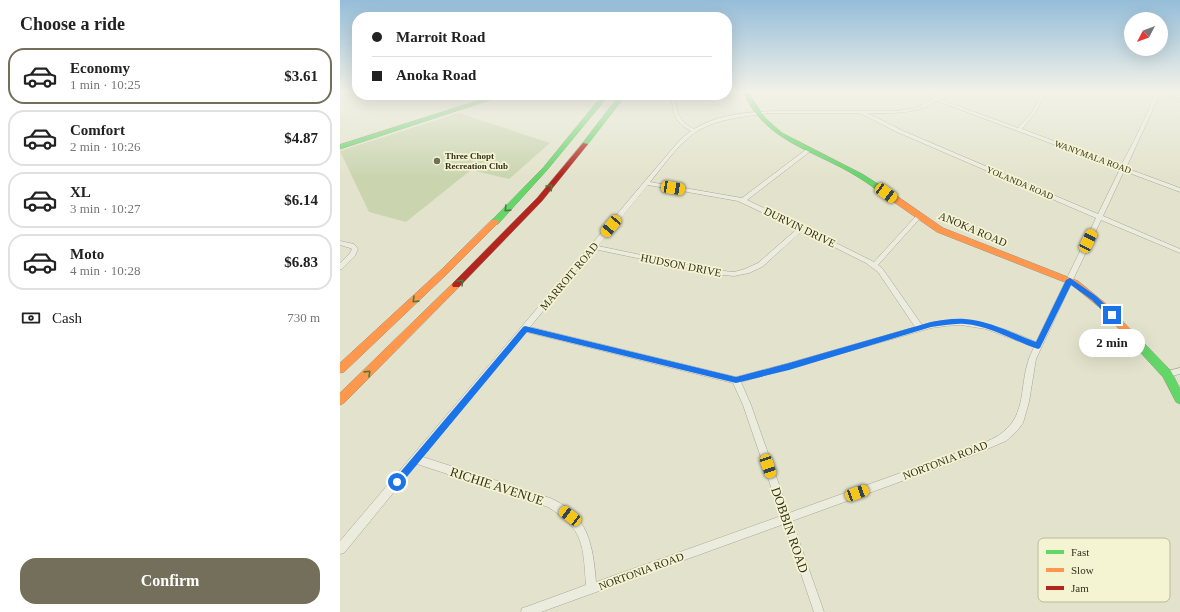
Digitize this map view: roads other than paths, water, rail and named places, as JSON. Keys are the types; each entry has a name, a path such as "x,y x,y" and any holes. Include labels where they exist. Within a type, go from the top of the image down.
{"main road":[{"path":"340,147 425,120"},
{"path":"340,369 454,262 537,178 586,120"},
{"path":"340,400 423,320 498,243 568,167 604,120"},
{"name":"ANOKA ROAD","path":"764,120 768,125 780,134 860,175 940,230 965,241 1070,280 1085,290 1102,305 1166,374 1180,399"}],"street":[{"path":"680,120 684,125 694,131"},
{"name":"MARROIT ROAD","path":"340,549 684,139 694,131 721,120"},
{"name":"YOLANDA ROAD","path":"872,120 1180,251"},
{"name":"WANYMALA ROAD","path":"992,120 1180,190"},
{"path":"1020,130 1028,120"},
{"name":"NORTONIA ROAD","path":"526,612 970,452 1005,436 1017,423 1023,411 1031,363 1038,346 1146,120"},
{"path":"743,200 810,149"},
{"name":"DURVIN DRIVE","path":"646,184 743,200 875,265 920,328"},
{"path":"875,265 919,216"},
{"name":"HUDSON DRIVE","path":"593,247 713,272 734,274 747,271 760,265 802,228"},
{"path":"340,243 354,247 355,249 353,254 340,267"},
{"path":"525,328 736,380 940,323 966,321 997,329 1038,346"},
{"path":"1166,374 1180,371"},
{"name":"DOBBIN ROAD","path":"736,380 747,405 819,612"},
{"name":"RICHIE AVENUE","path":"416,459 550,503 562,509 577,524 585,537 589,555 592,588"}],"place":[{"name":"Three Chopt Recreation Club","path":"437,161"}]}
